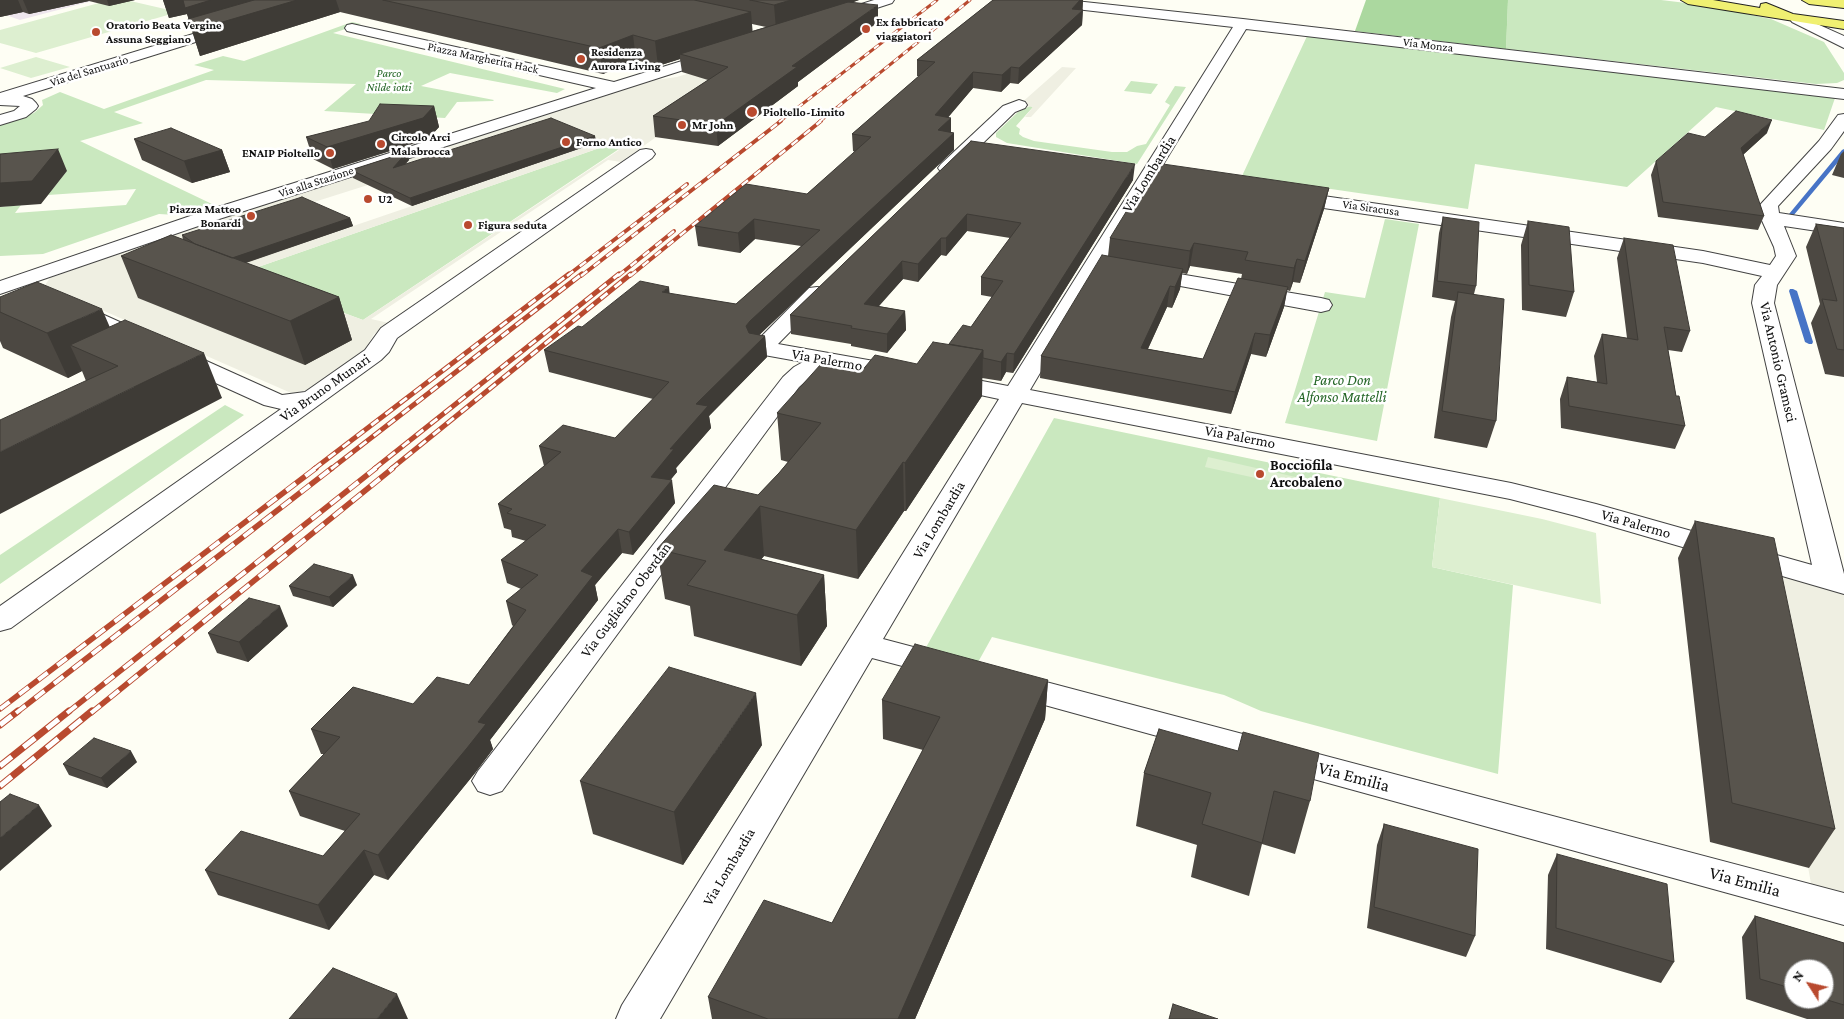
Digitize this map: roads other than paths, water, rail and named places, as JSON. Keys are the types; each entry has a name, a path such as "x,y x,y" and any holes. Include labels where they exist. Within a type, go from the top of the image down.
{"main road":[{"path":"1693,0 1771,0"},
{"path":"1693,0 1797,19 1844,25"},
{"path":"1771,0 1766,2 1766,7 1781,15"},
{"path":"1809,0 1844,4"}],"street":[{"path":"826,20 887,0"},
{"name":"Via Monza","path":"1032,0 1115,4 1243,23 1824,92 1844,92"},
{"path":"1835,0 1844,4"},
{"path":"1797,19 1843,40"},
{"name":"Via del Santuario","path":"30,95 243,23"},
{"name":"Via Lombardia","path":"637,1019 1147,176 1243,23"},
{"name":"Piazza Margherita Hack","path":"352,28 614,87"},
{"name":"Via alla Stazione","path":"5,282 735,49"},
{"path":"0,99 30,95 30,106 25,111 0,120"},
{"path":"931,183 1009,109 1019,104"},
{"path":"1844,119 1817,155 1770,203 1768,208 1771,218 1844,229"},
{"path":"966,149 991,152"},
{"name":"Via Bruno Munari","path":"0,621 310,398 318,395 373,355 381,347 389,333 646,154"},
{"name":"Via Siracusa","path":"1270,194 1713,258 1775,272"},
{"name":"Via Antonio Gramsci","path":"1771,218 1786,253 1785,259 1775,272 1763,294 1764,314 1837,582"},
{"path":"1093,266 1321,305"},
{"name":"Via Palermo","path":"832,279 761,348 1016,393 1511,490 1577,507 1837,582"},
{"path":"5,282 50,299 273,400 284,403 310,398"},
{"path":"128,361 158,348"},
{"name":"Via Guglielmo Oberdan","path":"490,781 791,382 802,372 827,360"},
{"name":"Via Emilia","path":"864,645 1844,909"}],"waterway":[{"path":"1791,215 1844,151"},
{"path":"1793,291 1809,342"},
{"path":"1814,361 1816,365"}],"railway":[{"path":"779,122 937,0"},
{"path":"819,122 970,0"},
{"path":"581,276 781,121"},
{"path":"630,276 821,121"},
{"path":"567,276 687,184"},
{"path":"618,276 674,231"},
{"path":"314,469 569,274"},
{"path":"331,469 582,274"},
{"path":"374,469 619,274"},
{"path":"391,469 631,274"},
{"path":"0,709 316,468"},
{"path":"16,713 332,468"},
{"path":"67,713 376,468"},
{"path":"91,713 393,468"},
{"path":"0,725 18,711"},
{"path":"0,766 69,711"},
{"path":"0,786 92,711"}],"place":[{"name":"Ex fabbricato viaggiatori","path":"866,29"},
{"name":"Oratorio Beata Vergine Assuna Seggiano","path":"96,32"},
{"name":"Residenza Aurora Living","path":"581,59"},
{"name":"Pioltello-Limito","path":"752,112"},
{"name":"Mr John","path":"682,125"},
{"name":"Forno Antico","path":"566,142"},
{"name":"Circolo Arci Malabrocca","path":"381,144"},
{"name":"ENAIP Pioltello","path":"330,153"},
{"name":"U2","path":"368,199"},
{"name":"Piazza Matteo Bonardi","path":"251,216"},
{"name":"Figura seduta","path":"468,225"},
{"name":"Bocciofila Arcobaleno","path":"1260,474"}],"park label":[{"name":"Parco Nilde iotti","path":"389,80"},
{"name":"Parco Don Alfonso Mattelli","path":"1342,388"}]}
